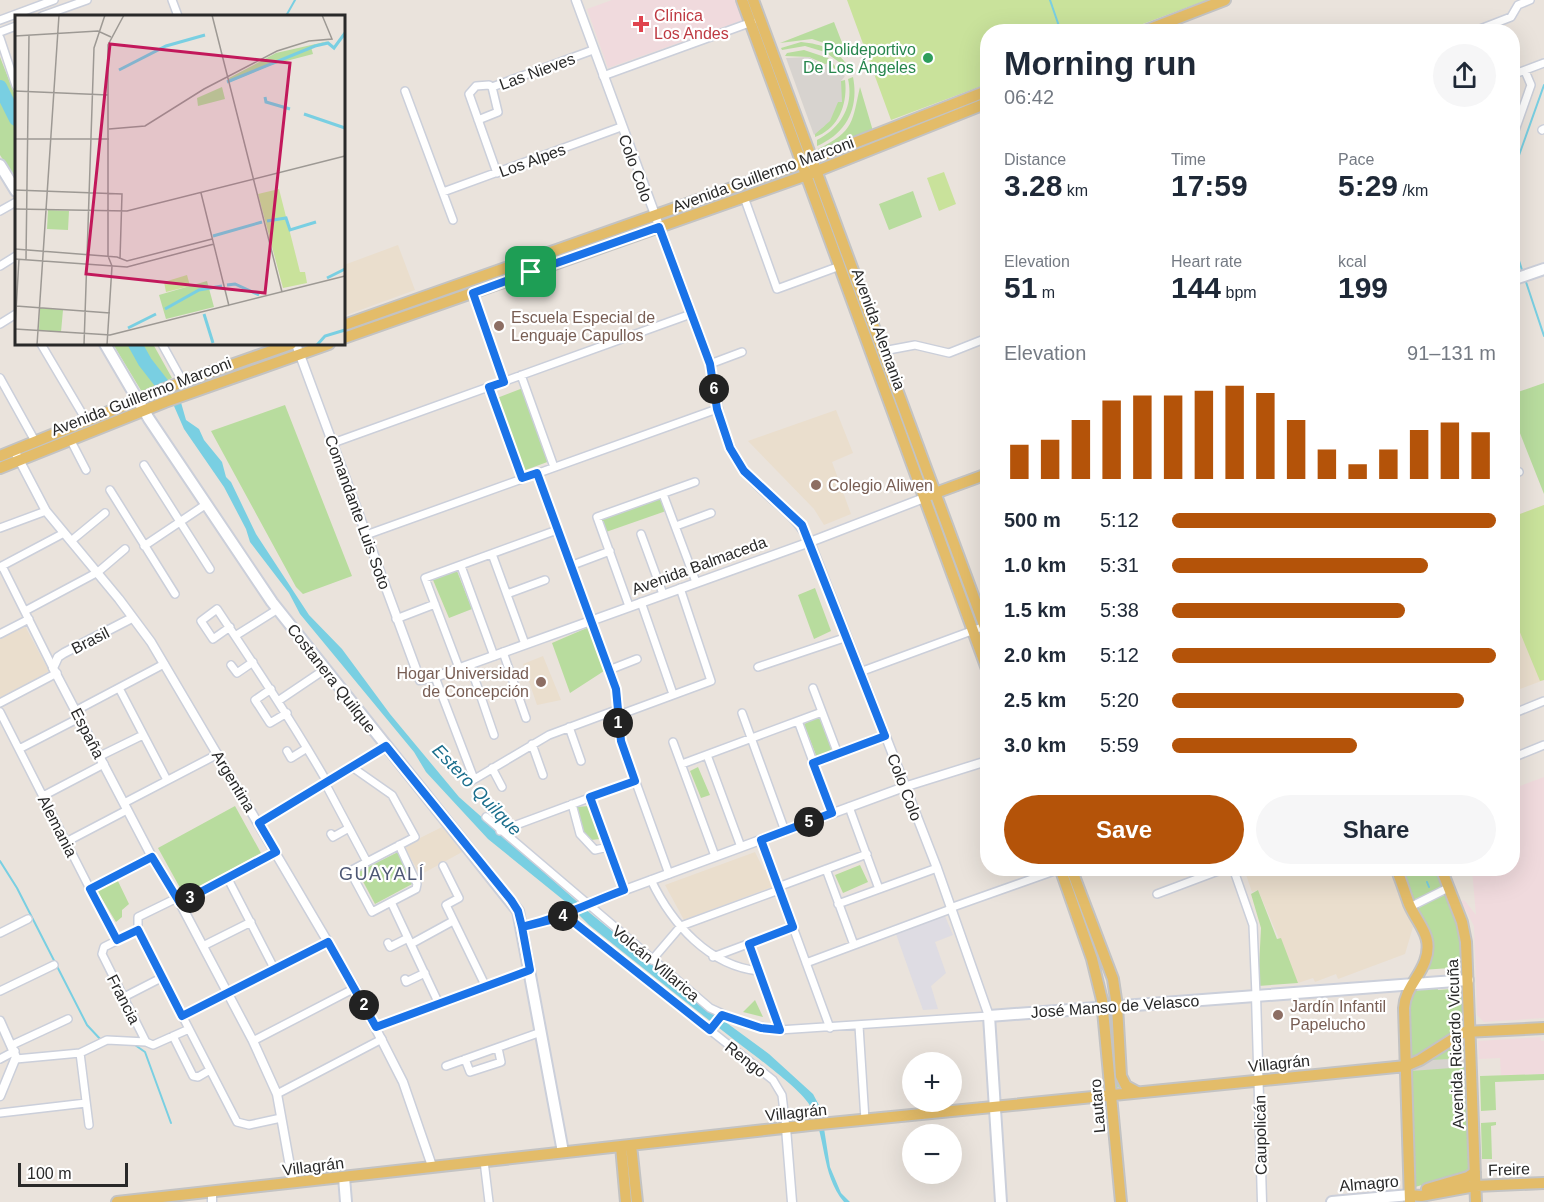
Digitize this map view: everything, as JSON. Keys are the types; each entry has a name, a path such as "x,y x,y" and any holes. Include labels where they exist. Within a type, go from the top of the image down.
{"main road":[{"name":"Avenida Alemania","path":"742,0 755,21 807,162 980,602"},
{"name":"Avenida Alemania","path":"753,0 755,21"},
{"path":"1163,24 1225,0"},
{"name":"Avenida Guillermo Marconi","path":"345,325 807,162 980,94"},
{"name":"Avenida Guillermo Marconi","path":"345,338 812,173 874,150 980,105"},
{"path":"923,116 928,128"},
{"path":"869,137 874,150"},
{"path":"0,165 15,189"},
{"name":"Avenida Alemania","path":"812,173 840,266 980,650"},
{"path":"1520,277 1544,269"},
{"name":"Costanera Quilque","path":"106,345 140,405 205,505 278,609 324,670 518,911 563,1152"},
{"name":"Avenida Guillermo Marconi","path":"0,456 16,455 70,439 140,405 159,391 288,345"},
{"name":"Avenida Guillermo Marconi","path":"0,468 35,441 86,420 140,405 165,402 244,373 298,348 320,345"},
{"path":"239,362 244,373"},
{"name":"Avenida Balmaceda","path":"924,498 980,477"},
{"path":"1062,876 1095,967 1103,1006"},
{"path":"1074,876 1107,962 1118,1006"},
{"name":"Avenida Ricardo Vicuña","path":"1399,876 1410,907 1424,926 1428,939 1426,958 1405,1002 1410,1198"},
{"name":"Avenida Ricardo Vicuña","path":"1444,876 1466,935 1476,1202"},
{"name":"José Manso de Velasco","path":"989,1016 1468,980"},
{"name":"Lautaro","path":"1103,1006 1121,1202"},
{"name":"Lautaro","path":"1118,1006 1121,1076 1128,1088 1140,1092"},
{"name":"Colo Colo","path":"989,1016 1001,1202"},
{"path":"1469,1031 1544,1028"},
{"name":"Villagrán","path":"117,1202 212,1197 293,1183 432,1166 810,1125 1406,1066 1417,1062 1469,1031"},
{"path":"1449,1041 1462,1042 1470,1061"},
{"path":"626,1145 626,1202"},
{"path":"626,1145 637,1202"},
{"name":"Almagro","path":"1410,1198 1468,1178 1475,1172"},
{"path":"344,1177 345,1202"},
{"name":"Freire","path":"1475,1186 1544,1183"},
{"name":"Almagro","path":"1332,1202 1410,1198 1475,1186"}],"street":[{"path":"0,20 51,0 55,12"},
{"path":"45,15 87,0"},
{"path":"172,0 177,15"},
{"name":"Colo Colo","path":"576,0 710,364 717,409 730,448 744,471 802,525 810,542 936,868 989,1016"},
{"path":"1493,24 1511,17 1518,5 1530,0"},
{"path":"603,76 755,21"},
{"path":"0,32 15,26"},
{"path":"0,38 15,83"},
{"name":"Las Nieves","path":"478,120 498,112 492,87 593,50"},
{"path":"1520,73 1544,63"},
{"path":"1520,116 1531,85 1525,71"},
{"path":"492,87 489,85 476,86 469,94 497,173"},
{"path":"405,91 453,220"},
{"name":"Los Alpes","path":"443,192 621,127"},
{"path":"744,197 777,289 840,266"},
{"path":"0,211 15,203"},
{"path":"0,266 15,257"},
{"path":"468,280 504,382"},
{"path":"333,443 691,314"},
{"path":"0,324 15,315"},
{"path":"883,351 915,345 949,353 980,341"},
{"path":"42,345 86,420"},
{"path":"162,345 180,383"},
{"name":"Comandante Luis Soto","path":"298,348 420,680"},
{"path":"710,364 742,352"},
{"path":"521,375 554,467"},
{"path":"1,381 35,441"},
{"path":"489,387 522,478"},
{"path":"366,535 717,409"},
{"path":"70,439 86,470"},
{"name":"Argentina","path":"16,455 46,511 98,572 164,664 276,852 382,1039 403,1082 432,1166"},
{"path":"144,465 210,568"},
{"path":"537,473 609,670 619,712 618,727 625,753 669,874"},
{"path":"629,606 597,517 695,483"},
{"path":"110,490 175,594"},
{"path":"663,494 696,582"},
{"name":"Avenida Balmaceda","path":"420,680 470,665 810,542 924,498"},
{"path":"144,546 205,505"},
{"path":"0,528 46,511"},
{"path":"71,541 105,513"},
{"path":"676,526 711,513"},
{"path":"459,668 425,578 557,530"},
{"path":"1,567 64,533"},
{"path":"641,534 663,594"},
{"path":"25,611 98,572 125,549"},
{"path":"570,566 610,551"},
{"path":"492,554 525,644"},
{"path":"461,566 494,656"},
{"name":"España","path":"1,567 79,714 125,807 179,901 253,1041 278,1094 293,1183"},
{"path":"507,594 545,580"},
{"path":"435,677 471,781 532,744 569,727 711,681 680,588"},
{"path":"641,602 673,694"},
{"path":"396,619 435,604"},
{"path":"230,627 213,639 201,621 218,609 230,627 236,636 253,662 287,713 367,862"},
{"path":"236,636 278,609"},
{"name":"Brasil","path":"55,671 58,657 132,618"},
{"path":"0,634 29,619"},
{"path":"860,672 973,630 980,629"},
{"path":"758,667 846,637"},
{"path":"503,652 526,718"},
{"path":"609,670 637,659"},
{"path":"231,665 237,673 253,662"},
{"path":"19,749 79,714 119,687 164,664"},
{"path":"470,665 494,735"},
{"path":"279,701 324,670"},
{"path":"0,703 55,671"},
{"path":"119,687 167,780"},
{"path":"813,688 838,754"},
{"path":"271,689 255,700 270,723 287,713"},
{"path":"1520,711 1544,701"},
{"name":"Alemania","path":"0,712 117,940"},
{"path":"682,764 822,712"},
{"path":"741,713 785,831"},
{"path":"798,721 832,813"},
{"path":"569,727 581,761"},
{"path":"43,796 143,735"},
{"path":"813,763 885,736"},
{"path":"673,741 715,856"},
{"path":"532,744 543,775"},
{"path":"1520,755 1544,745"},
{"path":"259,823 386,746"},
{"path":"287,751 291,758 307,748"},
{"path":"66,842 167,780 218,754"},
{"path":"707,755 741,847"},
{"path":"522,927 569,914 585,905 624,890 832,813 980,763"},
{"path":"352,767 392,795 415,837 399,845 350,871 372,912 416,889 417,884 399,845"},
{"path":"492,768 502,787"},
{"path":"500,831 635,781"},
{"path":"590,797 624,890"},
{"path":"572,804 580,834 595,850 608,847"},
{"path":"849,807 879,889"},
{"name":"Volcán Villarica","path":"486,817 585,905 722,1016 761,1028"},
{"path":"331,834 333,837 349,828"},
{"path":"761,840 830,1028"},
{"path":"276,852 228,879 138,916 138,930 237,1122 249,1125 281,1118"},
{"path":"652,960 681,926 867,854"},
{"path":"90,889 152,857"},
{"path":"442,866 459,898 446,905 486,987"},
{"path":"838,904 936,868"},
{"path":"826,869 854,945"},
{"path":"806,963 1041,876"},
{"path":"1157,894 1205,876"},
{"path":"1236,876 1253,925 1256,995"},
{"path":"228,879 276,970"},
{"path":"651,880 681,926 713,957 729,965 759,971"},
{"path":"1410,907 1448,888"},
{"path":"391,902 439,1004"},
{"name":"Rengo","path":"569,914 711,1028 777,1085 783,1104 792,1202"},
{"path":"0,933 28,919"},
{"path":"388,943 390,947 409,941 453,921"},
{"path":"203,946 251,922"},
{"path":"713,957 793,927"},
{"path":"117,940 138,930"},
{"name":"Francia","path":"117,940 104,947 102,954 146,1042 153,1045 189,1029"},
{"path":"182,1016 328,942"},
{"path":"749,944 780,1030"},
{"path":"0,991 54,964"},
{"path":"376,1027 530,970"},
{"path":"405,979 406,982 425,973"},
{"path":"124,997 163,977"},
{"path":"253,1041 355,988"},
{"name":"Caupolicán","path":"1256,995 1262,1202"},
{"path":"711,1028 722,1016"},
{"name":"José Manso de Velasco","path":"761,1028 780,1030 830,1028 989,1016"},
{"path":"0,1059 68,1019"},
{"path":"0,1020 14,1052 0,1096"},
{"path":"859,1026 865,1120"},
{"path":"446,1066 541,1032"},
{"path":"173,1036 193,1076 198,1077 210,1070"},
{"path":"278,1094 382,1039"},
{"path":"14,1052 80,1053 104,1041 146,1042"},
{"path":"465,1059 470,1072 501,1062 498,1048"},
{"path":"80,1053 89,1125"},
{"path":"0,1113 86,1103"},
{"path":"484,1161 489,1202"}],"shaded area":[{"name":"Clínica Los Andes","path":"612,0 735,0 743,20 608,68 587,9"},
{"path":"809,57 824,66 827,63 838,75 845,76 841,81 842,102 838,102 830,121 814,135 786,58"},
{"path":"398,245 415,290 345,316 345,265"},
{"name":"Colegio Aliwen","path":"836,410 853,453 832,462 851,514 824,525 814,509 748,441"},
{"path":"1544,505 1544,680 1520,689 1520,514"},
{"path":"25,626 49,671 3,698 0,697 0,639"},
{"name":"Hogar Universidad de Concepción","path":"543,656 561,700 537,705 523,664"},
{"path":"1544,777 1544,1018 1484,1022 1477,1015 1474,926 1465,909 1460,905 1462,900 1465,901 1476,915 1473,876 1520,876 1520,786"},
{"path":"442,827 464,851 420,875 404,846"},
{"path":"755,852 766,870 772,887 684,920 665,885"},
{"path":"1246,876 1394,876 1413,927 1405,954 1338,979 1336,974 1315,982 1313,978 1298,983 1258,890 1252,892"},
{"path":"945,916 953,935 935,942 946,973 931,986 938,1009 923,1010 896,934"},
{"path":"1541,1037 1541,1041 1544,1041 1544,1074 1501,1076 1500,1058 1479,1059 1478,1041"},
{"path":"1429,1056 1432,1060 1465,1058 1465,1067 1411,1071 1411,1065"}],"green space":[{"name":"Polideportivo De Los Ángeles","path":"847,0 1207,0 1143,24 980,24 980,87 891,120"},
{"path":"834,22 848,58 833,46 812,39 780,43"},
{"path":"801,42 830,49 841,57 850,70 846,72 839,62 825,52 805,46 782,50 781,48"},
{"path":"804,50 828,58 842,74 839,76 834,68 809,57 785,56 787,53"},
{"path":"0,57 15,95 15,178 0,155"},
{"path":"853,77 854,99 848,118 836,134 817,146 817,140 833,129 844,115 849,98 848,79"},
{"path":"845,80 845,97 836,122 815,137 815,133 824,126 838,101 841,102 841,81"},
{"path":"860,87 873,131 819,151 818,149 839,136 850,124"},
{"path":"944,172 956,204 939,211 927,178"},
{"path":"913,191 922,217 889,230 879,204"},
{"path":"638,223 640,228 478,284 477,280"},
{"path":"462,286 463,291 345,333 345,328"},
{"path":"114,345 154,345 172,378 142,392"},
{"path":"238,366 240,370 185,390 182,386"},
{"path":"1544,383 1544,494 1520,433 1520,391"},
{"path":"523,388 550,461 523,471 497,398"},
{"path":"285,405 352,576 303,594 296,587 211,431"},
{"path":"661,498 666,511 606,532 600,519"},
{"path":"1544,505 1544,680 1540,681 1520,632 1520,514"},
{"path":"457,571 472,609 449,618 433,580"},
{"path":"815,588 831,631 814,639 798,595"},
{"path":"589,627 604,671 570,693 552,643"},
{"path":"819,717 833,752 817,758 804,724"},
{"path":"698,767 710,795 701,798 690,771"},
{"path":"235,806 261,853 184,895 158,848"},
{"path":"589,806 600,839 591,840 582,831 576,807"},
{"path":"398,852 414,883 375,904 358,872"},
{"path":"860,865 868,882 843,893 835,875"},
{"path":"1402,876 1442,876 1457,917 1464,967 1422,970 1429,955"},
{"path":"116,877 129,904 122,910 122,917 116,922 96,889"},
{"path":"1258,890 1277,939 1281,938 1298,983 1258,986 1261,928 1251,894"},
{"path":"1437,984 1438,990 1466,988 1467,1030 1407,1063 1410,990"},
{"path":"755,1000 763,1017 743,1012"},
{"path":"1109,1015 1114,1015 1117,1078 1121,1087 1114,1088"},
{"path":"1453,1042 1464,1046 1465,1070 1468,1077 1471,1171 1415,1187 1411,1065"},
{"path":"1544,1074 1544,1080 1495,1082 1496,1110 1481,1111 1480,1076"},
{"path":"1496,1122 1496,1125 1491,1126 1492,1159 1482,1159 1481,1123"}],"water":[{"path":"180,399 186,420 199,429 204,440 222,462 226,477 231,482 256,534 309,615 342,649 390,714 459,797 590,913 705,1007 769,1054 813,1094 821,1109 830,1167 841,1193 850,1202 844,1202 836,1191 827,1166 815,1116 809,1104 795,1088 589,925 567,903 488,839 426,772 414,752 300,614 289,593 250,542 246,529 224,487 184,429 170,402"}],"waterway":[{"path":"287,15 295,0"},
{"path":"1050,0 1058,24"},
{"path":"1520,152 1544,85"},
{"name":"Estero Quilque","path":"0,87 15,117"},
{"path":"1520,264 1523,273"},
{"path":"1525,279 1544,336"},
{"name":"Estero Quilque","path":"136,345 145,362 173,398"},
{"path":"0,861 17,888 87,1025 101,1040"},
{"path":"1427,882 1429,887"},
{"path":"135,1045 145,1052 171,1123"}],"place":[{"name":"Clínica Los Andes","path":"641,24"},
{"name":"Polideportivo De Los Ángeles","path":"928,58"},
{"name":"Escuela Especial de Lenguaje Capullos","path":"499,326"},
{"name":"Colegio Aliwen","path":"816,485"},
{"name":"Hogar Universidad de Concepción","path":"541,682"},
{"name":"Jardín Infantil Papelucho","path":"1278,1015"}],"district":[{"name":"GUAYALÍ","path":"382,874"}],"route":[{"path":"531,272 473,293 504,382 489,387 522,478 537,473 616,689 619,709 618,727 635,781 590,797 624,890 584,905 566,916 550,920 522,927 530,970 376,1027 328,942 182,1016 138,930 117,940 90,889 152,857 180,903 276,852 259,823 386,746 511,900 518,911 522,927 566,916 710,1030 722,1015 761,1028 780,1030 749,944 793,927 761,840 832,813 813,763 885,736 802,525 744,471 730,448 717,409 710,364 659,227 531,272"}]}
